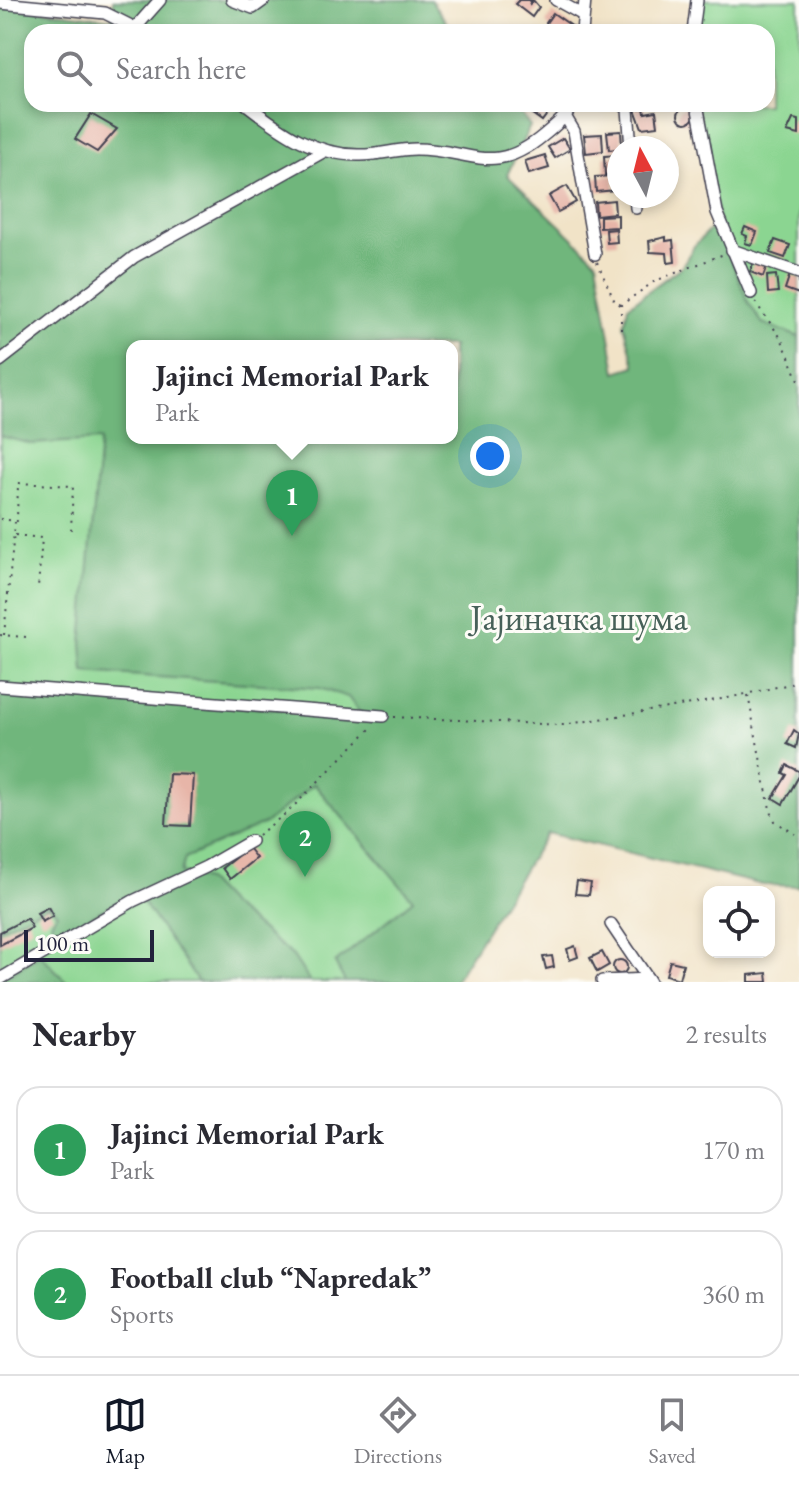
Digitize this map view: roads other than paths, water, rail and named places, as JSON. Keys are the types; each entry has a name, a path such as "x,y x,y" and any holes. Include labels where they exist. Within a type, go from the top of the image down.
{"street":[{"path":"144,24 160,0"},
{"path":"232,0 253,8 264,0"},
{"path":"556,0 583,15"},
{"path":"582,24 585,0"},
{"path":"694,24 697,0"},
{"path":"0,3 105,13 128,24"},
{"path":"257,112 289,136 323,152 361,155 417,149 494,160 526,149 568,112"},
{"path":"628,112 630,136"},
{"path":"698,112 717,212 751,293"},
{"path":"565,116 574,131 595,254"},
{"path":"0,361 134,257 323,152"},
{"path":"732,250 799,273"},
{"path":"0,686 383,716"},
{"path":"0,979 133,901 251,841"},
{"path":"611,924 649,980"},
{"path":"602,981 649,980"}],"place":[{"name":"Jajinci Memorial Park","path":"292,536"},
{"name":"Football club “Napredak”","path":"305,877"}],"park label":[{"name":"Јајиначка шума","path":"579,617"}]}
